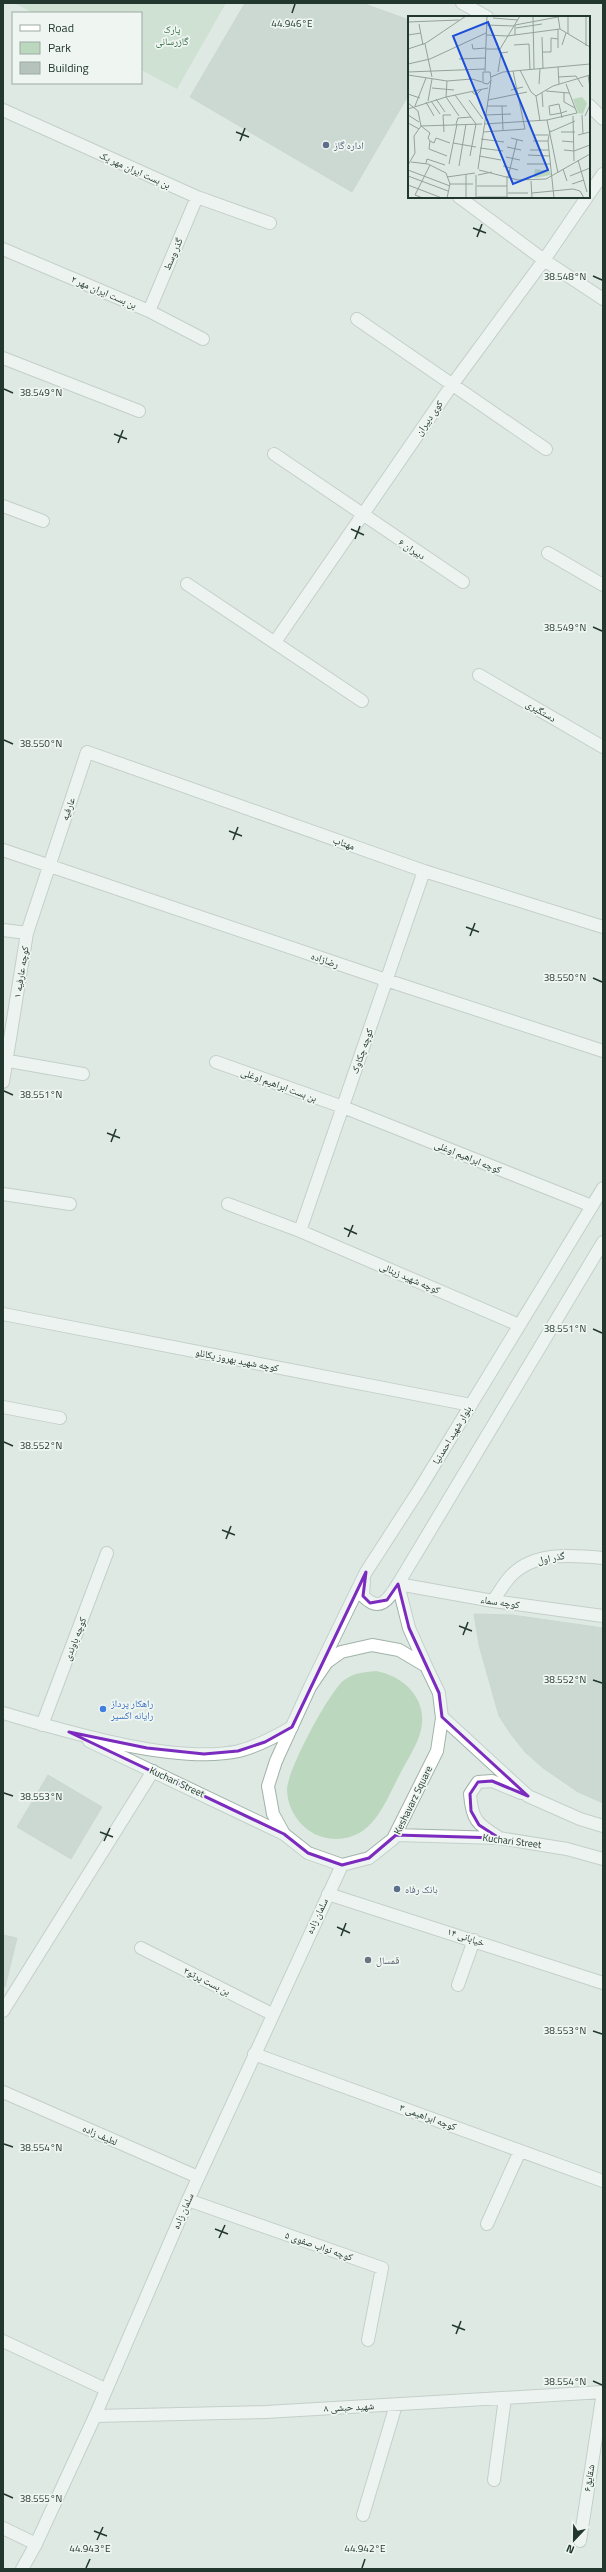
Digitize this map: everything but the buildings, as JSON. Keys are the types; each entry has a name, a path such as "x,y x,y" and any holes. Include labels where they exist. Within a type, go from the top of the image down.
{"street":[{"path":"462,3 485,16"},
{"path":"590,106 603,119"},
{"name":"بن بست ایران مهر یک","path":"3,110 197,197 270,223"},
{"path":"590,193 603,174"},
{"name":"گذر وسط","path":"148,312 197,197"},
{"path":"460,198 544,260 603,299"},
{"name":"کوی دبیران","path":"274,642 452,385 544,260 586,198"},
{"name":"۲ بن بست ایران مهر","path":"3,249 148,312 203,339"},
{"path":"357,320 546,449"},
{"path":"3,358 139,411"},
{"name":"دبیران ۶","path":"274,454 463,582"},
{"path":"3,506 43,521"},
{"path":"548,553 603,585"},
{"path":"187,584 362,701"},
{"name":"دستگیری","path":"479,675 603,747"},
{"name":"عارفیه","path":"49,865 87,752"},
{"name":"مهتاب","path":"87,752 424,871 603,927"},
{"name":"رضازاده","path":"3,850 386,980 603,1050"},
{"name":"کوچه عارفیه ۱","path":"3,1082 5,1061 27,933 49,865"},
{"name":"کوچه چکاوک","path":"300,1231 424,871"},
{"path":"3,930 27,933"},
{"path":"5,1061 83,1074"},
{"name":"بن بست ابراهیم اوغلی","path":"216,1062 343,1107"},
{"name":"کوچه ابراهیم اوغلی","path":"343,1107 592,1206"},
{"name":"بلوار شهید احمدنیا","path":"310,1687 366,1572 471,1405 603,1188"},
{"path":"3,1194 70,1204"},
{"name":"کوچه شهید زینالی","path":"228,1204 300,1231 519,1326"},
{"path":"366,1572 363,1596 370,1603 378,1604 388,1600 603,1242"},
{"name":"کوچه شهید بهروز یکانلو","path":"3,1314 471,1405"},
{"path":"3,1407 60,1418"},
{"name":"کوچه باوندی","path":"42,1725 107,1553"},
{"name":"گذر اول","path":"493,1601 510,1577 529,1563 565,1554 603,1558"},
{"path":"398,1584 409,1628 426,1666"},
{"name":"کوچه سماء","path":"398,1584 493,1601 603,1616"},
{"path":"342,1865 308,1852 284,1834 273,1814 268,1786 292,1727 310,1687 327,1662 341,1652 372,1645 400,1650 426,1666"},
{"name":"Keshavarz Square","path":"342,1865 369,1858 396,1835 437,1751 442,1717 438,1694 426,1666"},
{"name":"Kuchari Street","path":"3,1713 69,1732 147,1748 204,1754 238,1751 265,1742 292,1727"},
{"path":"442,1717 528,1796"},
{"name":"Kuchari Street","path":"69,1732 284,1834"},
{"path":"3,2011 152,1771"},
{"path":"499,1838 479,1825 471,1811 470,1794 478,1782 492,1781 580,1819 603,1826"},
{"name":"Kuchari Street","path":"396,1835 499,1838 567,1849 603,1859"},
{"name":"سلمان زاده","path":"26,2566 95,2416 105,2389 198,2177 342,1865"},
{"name":"خیابانی ۱۴","path":"328,1894 603,1983"},
{"path":"458,1985 474,1940"},
{"name":"بن بست پرتو۲","path":"141,1948 272,2014"},
{"name":"کوچه ابراهیمی ۳","path":"254,2054 603,2180"},
{"name":"لطیف زاده","path":"3,2092 198,2177"},
{"path":"487,2224 520,2151"},
{"name":"کوچه نواب صفوی ۵","path":"188,2200 382,2268 368,2340"},
{"path":"3,2341 105,2389"},
{"name":"شهید حبشی ۸","path":"95,2416 266,2412 603,2392"},
{"name":"شقایق۶","path":"580,2541 603,2392"},
{"path":"494,2480 505,2398"},
{"path":"363,2516 396,2405"},
{"path":"3,2528 36,2544"}],"highlighted area":[{"path":"366,1572 363,1596 370,1603 387,1600 398,1584 409,1628 439,1693 442,1717 528,1796 492,1781 478,1782 470,1794 471,1811 479,1825 499,1838 396,1835 369,1858 342,1865 308,1853 284,1834 69,1732 147,1748 204,1754 238,1751 265,1742 292,1727"}],"green space":[{"name":"پارک گازرسانی","path":"14,3 226,3 177,89 142,71 142,12 31,12"},
{"path":"376,1671 396,1678 412,1691 421,1708 421,1730 403,1769 377,1817 360,1832 350,1837 337,1839 322,1837 314,1834 303,1826 293,1812 287,1795 289,1779 310,1732 337,1687 344,1680 355,1674"}],"place":[{"name":"اداره گاز","path":"326,145"},
{"name":"راهکار پرداز رایانه اکسیر","path":"103,1709"},
{"name":"بانک رفاه","path":"397,1889"},
{"name":"قمسال","path":"368,1960"}]}
